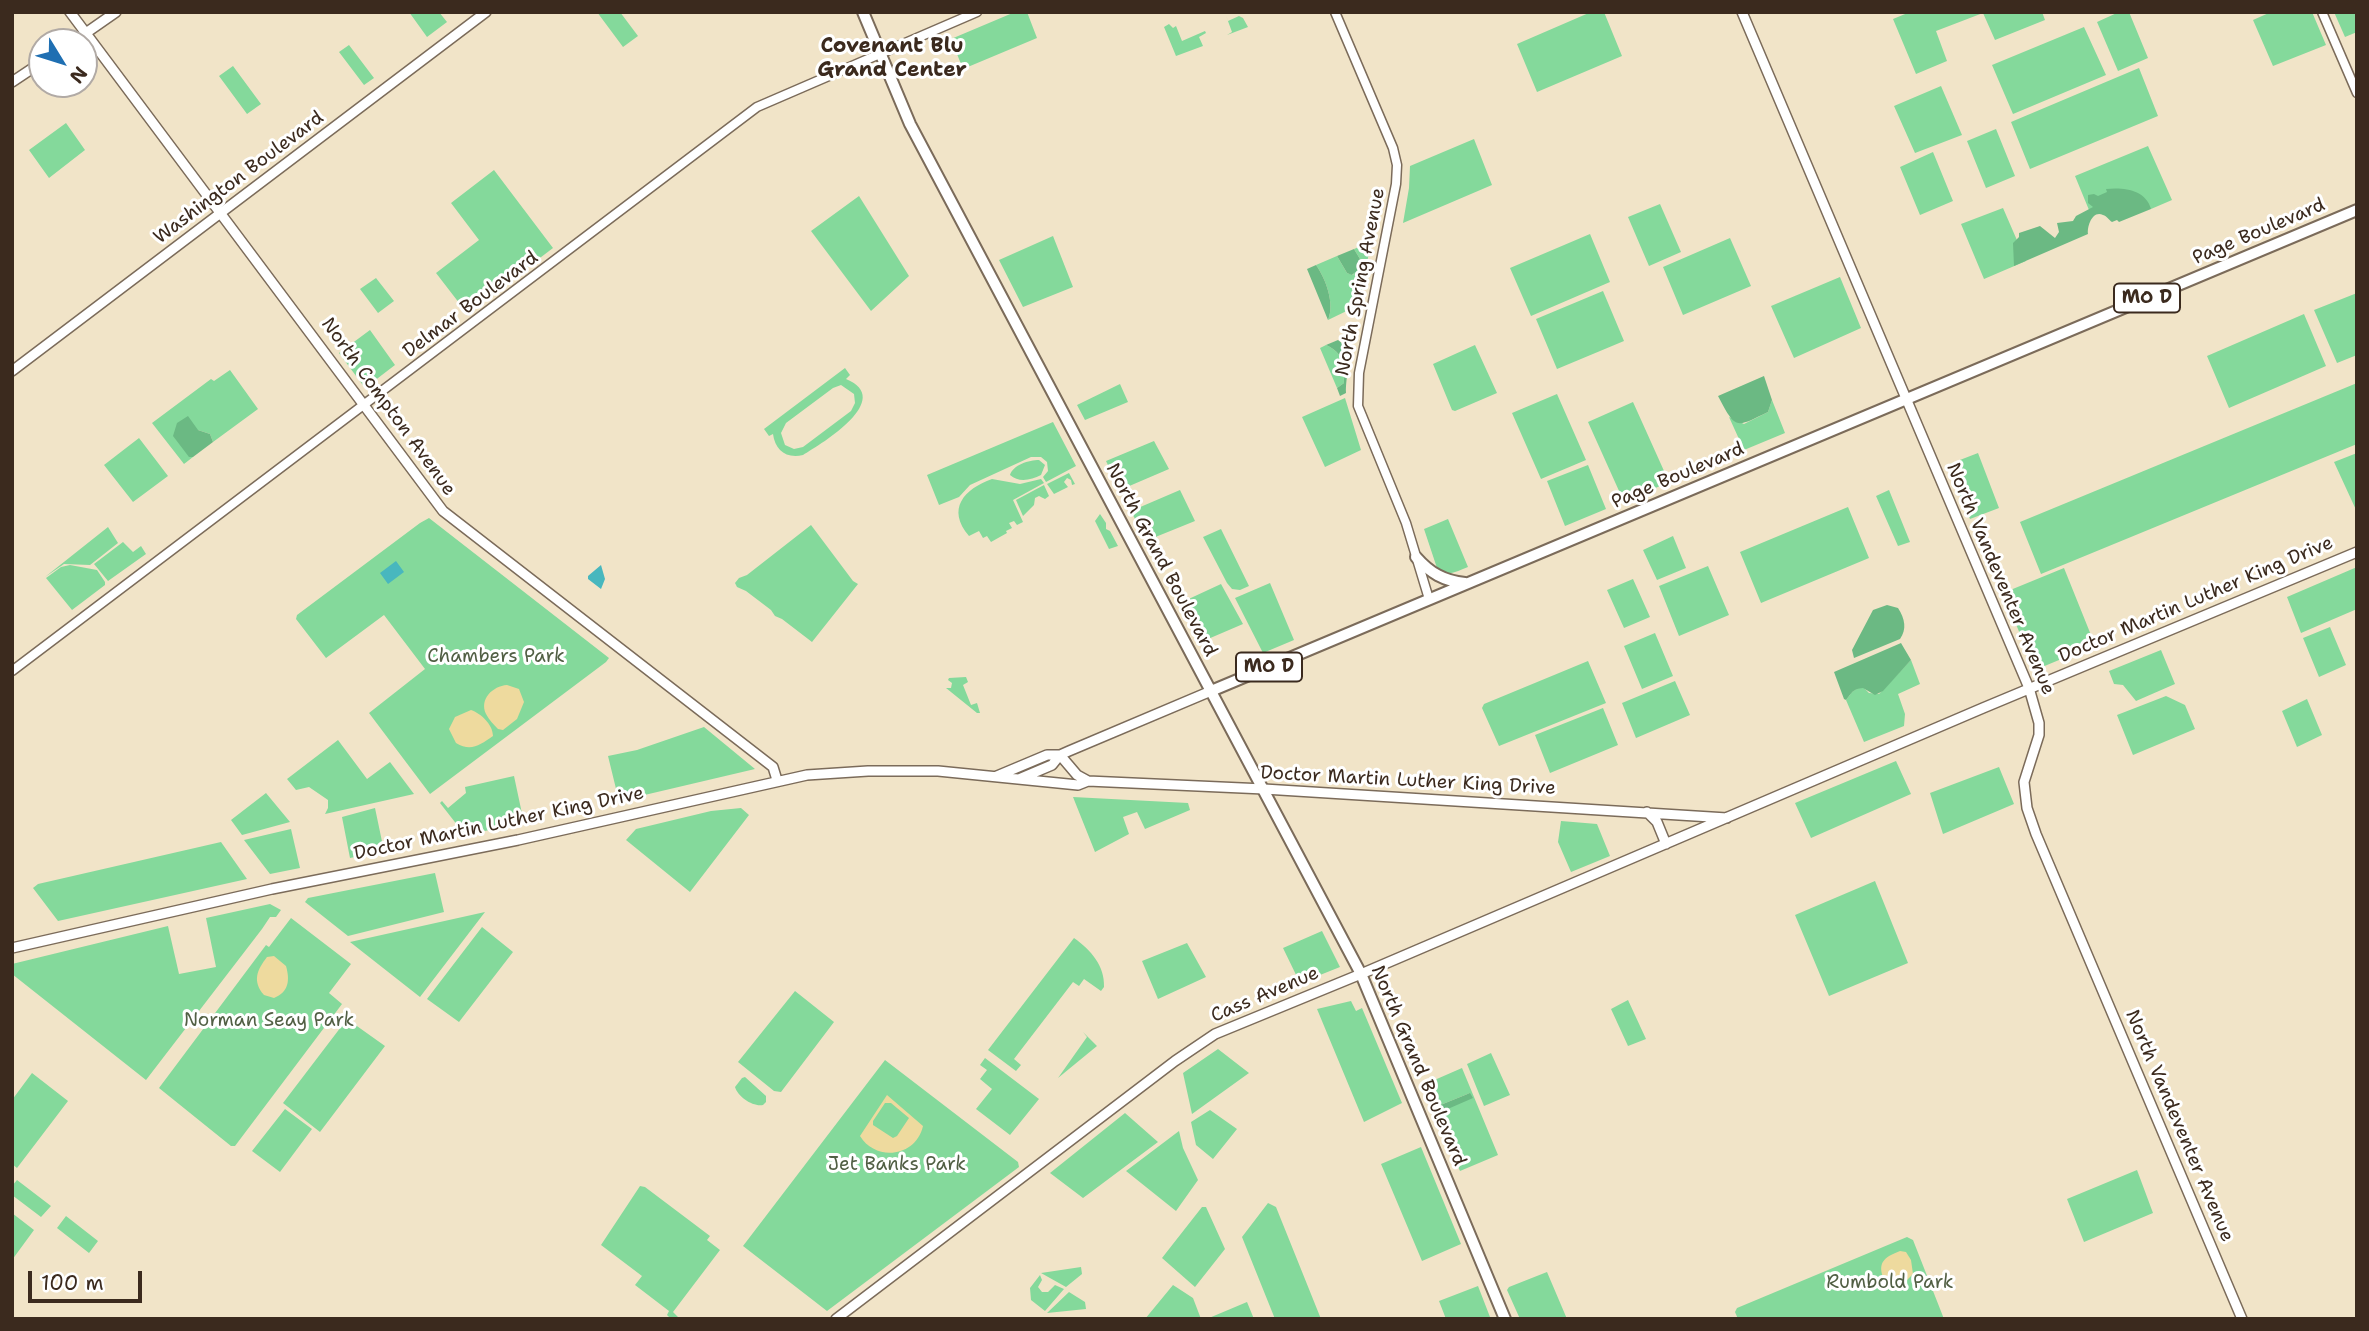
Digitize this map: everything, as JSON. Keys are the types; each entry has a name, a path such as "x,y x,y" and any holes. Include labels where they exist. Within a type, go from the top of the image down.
{"main road":[{"name":"North Compton Avenue","path":"70,12 82,28"},
{"path":"94,28 116,12"},
{"name":"Washington Boulevard","path":"12,371 486,12"},
{"name":"North Grand Boulevard","path":"863,12 910,124 1361,974 1506,1319"},
{"name":"North Vandeventer Avenue","path":"1742,12 2029,688 2039,723 2039,735 2024,782 2026,808 2242,1319"},
{"name":"North Compton Avenue","path":"98,50 445,513 773,766 777,780"},
{"path":"12,82 28,71"},
{"name":"Page Boulevard","path":"1018,779 1052,765 1060,755 2357,210"},
{"name":"Doctor Martin Luther King Drive","path":"12,948 272,889 518,840 777,780 834,772 897,770 997,776 1078,785 1088,781 1264,789 1727,818 2029,688 2357,552"},
{"path":"1416,558 1439,577 1468,583"},
{"name":"Doctor Martin Luther King Drive","path":"997,776 1046,755 1060,755"},
{"path":"1060,755 1077,775 1088,781"},
{"path":"1647,812 1657,822 1667,844"},
{"name":"Cass Avenue","path":"836,1319 1214,1034 1727,818"}],"street":[{"name":"Delmar Boulevard","path":"12,671 757,107 976,12"},
{"name":"North Spring Avenue","path":"1335,12 1393,148 1397,165 1396,184 1357,390 1358,406 1406,523 1429,599"},
{"path":"2322,12 2357,93"}],"green space":[{"path":"409,12 439,12 447,22 427,37"},
{"path":"597,12 620,12 638,36 623,47"},
{"path":"1015,12 1027,12 1037,38 963,69 951,39"},
{"path":"1591,12 1604,12 1622,56 1537,92 1517,44"},
{"path":"1910,12 2042,12 2045,20 1995,40 1983,13 1936,31 1947,61 1916,74 1893,19"},
{"path":"2119,12 2129,12 2148,58 2118,71 2097,22"},
{"path":"2271,12 2312,12 2326,45 2273,66 2253,20"},
{"path":"2334,12 2357,12 2357,32 2345,37"},
{"path":"1225,13 1228,21 1239,16 1248,27 1227,35 1232,32"},
{"path":"1169,24 1173,28 1176,26 1182,41 1205,31 1206,33 1199,37 1203,46 1176,56 1164,27"},
{"path":"2084,27 2106,75 2013,114 1992,65"},
{"path":"349,45 374,78 364,85 339,52"},
{"path":"233,66 261,104 247,114 219,76"},
{"path":"2139,68 2158,116 2030,169 2011,122"},
{"path":"1941,86 1962,135 1915,153 1894,106"},
{"path":"66,123 85,150 49,178 29,150"},
{"path":"1996,129 2015,176 1986,188 1967,141"},
{"path":"1474,139 1492,185 1403,223 1410,166"},
{"path":"2148,146 2172,200 2151,209 2089,210 2075,176"},
{"path":"1933,152 1953,201 1920,215 1900,167"},
{"path":"494,170 553,248 469,312 436,273 479,240 451,203"},
{"path":"2106,189 2133,191 2144,198 2151,209 2119,222 2096,215 2089,224 2088,234 2014,266 2013,243 2019,233 2040,226 2055,238 2059,232 2057,223 2073,221 2076,216 2093,207 2088,203 2088,195 2098,196 2107,192"},
{"path":"859,196 909,276 871,311 811,231"},
{"path":"1660,204 1681,252 1649,266 1628,217"},
{"path":"2003,208 2026,261 1984,279 1961,224"},
{"path":"1590,234 1610,282 1531,316 1510,268"},
{"path":"1053,236 1073,287 1023,307 999,260"},
{"path":"1730,238 1751,286 1683,315 1663,267"},
{"path":"1371,242 1359,305 1328,320 1328,292 1316,265 1337,256 1347,273 1353,275 1360,259 1354,249"},
{"path":"1354,249 1362,266 1352,275 1347,273 1337,256"},
{"path":"1316,265 1328,292 1328,320 1307,269"},
{"path":"1840,277 1861,328 1794,358 1771,306"},
{"path":"376,278 394,301 378,313 360,289"},
{"path":"1603,291 1624,341 1557,369 1536,319"},
{"path":"2357,293 2357,355 2337,363 2314,310"},
{"path":"2304,314 2326,366 2229,408 2207,356"},
{"path":"370,330 395,365 365,388 339,353"},
{"path":"1338,340 1348,357 1346,393 1340,396 1337,388 1344,383 1342,360 1326,345"},
{"path":"1326,345 1340,356 1343,365 1344,383 1337,388 1320,348"},
{"path":"1475,345 1497,393 1455,411 1452,410 1433,364"},
{"path":"845,368 850,375 846,379 859,388 863,398 859,409 850,420 803,455 791,456 782,452 776,445 773,434 769,436 764,429","holes":["841,385 854,394 855,403 851,411 803,447 794,449 785,445 781,433 786,423 833,388"]},
{"path":"230,370 258,409 213,442 210,434 198,430 189,457 193,457 184,464 152,423 211,379 214,381"},
{"path":"1764,376 1772,400 1768,412 1749,421 1737,423 1718,396"},
{"path":"2357,383 2357,444 2041,574 2020,522"},
{"path":"1120,384 1128,402 1085,420 1077,405"},
{"path":"1557,394 1586,460 1541,479 1512,413"},
{"path":"1345,398 1361,450 1325,467 1302,417"},
{"path":"1772,400 1785,433 1744,450 1729,417 1744,424 1768,412"},
{"path":"1633,402 1669,482 1624,502 1588,422"},
{"path":"188,416 198,430 210,434 213,442 193,457 189,457 173,436 177,423"},
{"path":"1053,422 1076,466 1046,482 1043,477 1048,471 1047,462 1041,457 1031,457 970,485 959,497 939,505 927,475"},
{"path":"139,438 168,476 133,502 104,465"},
{"path":"1154,441 1169,469 1120,490 1106,461"},
{"path":"1978,453 1999,508 1970,519 1947,465"},
{"path":"2357,453 2357,512 2334,462"},
{"path":"1039,460 1045,465 1041,475 1025,480 1010,475 1014,468"},
{"path":"1588,465 1606,509 1565,526 1547,481"},
{"path":"1069,473 1075,484 1072,485 1067,478 1064,482 1068,487 1054,494 1047,484"},
{"path":"992,479 1020,484 1041,479 1044,483 1013,500 1023,522 1017,525 1014,521 1009,523 1012,528 991,542 987,536 983,538 979,531 969,536 962,526 959,509 966,494"},
{"path":"1044,485 1049,496 1045,499 1039,496 1035,498 1034,505 1023,516 1016,500"},
{"path":"1180,490 1195,521 1153,538 1149,534 1143,535 1131,511"},
{"path":"1889,490 1910,542 1898,546 1876,496"},
{"path":"1848,507 1869,558 1761,603 1740,552"},
{"path":"1100,514 1106,523 1106,529 1110,531 1118,546 1109,549 1095,521"},
{"name":"Chambers Park","path":"429,518 609,658 430,794 369,713 425,669 384,615 326,658 296,619 297,615"},
{"path":"1448,519 1468,567 1445,573 1437,568 1424,529"},
{"path":"811,525 858,584 812,642 735,583"},
{"path":"108,527 118,543 90,565 64,564 45,577"},
{"path":"1221,529 1249,586 1240,590 1232,589 1227,583 1203,537"},
{"path":"1673,536 1686,568 1657,580 1643,550"},
{"path":"123,542 133,552 141,546 146,554 108,581 94,564"},
{"path":"70,565 97,570 105,582 105,585 72,610 46,578 61,567"},
{"path":"1708,566 1729,615 1679,636 1659,586"},
{"path":"2357,567 2357,609 2301,633 2287,597"},
{"path":"2064,568 2095,645 2035,670 2003,593"},
{"path":"1633,579 1650,617 1624,628 1607,590"},
{"path":"1270,583 1294,640 1263,653 1235,598"},
{"path":"1221,584 1243,624 1201,642 1180,603"},
{"path":"1887,605 1898,608 1902,616 1904,628 1900,639 1854,658 1852,650 1873,610"},
{"path":"2330,627 2346,665 2319,677 2303,638"},
{"path":"1655,633 1673,676 1642,689 1624,646"},
{"path":"1901,643 1911,660 1883,691 1875,695 1863,688 1844,699 1834,672"},
{"path":"2161,650 2175,684 2136,701 2123,685 2114,684 2109,671"},
{"path":"1911,660 1920,684 1898,694 1905,714 1904,726 1864,742 1846,700 1854,690 1863,687 1869,693 1879,694"},
{"path":"1588,661 1606,703 1499,746 1482,708 1484,704"},
{"path":"966,677 968,682 963,685 971,705 977,703 980,713 946,688 951,688 949,678"},
{"path":"1675,681 1690,715 1636,738 1622,703"},
{"path":"2166,696 2185,705 2195,729 2133,755 2117,715"},
{"path":"2307,699 2322,735 2297,747 2282,711"},
{"path":"1603,708 1618,745 1550,773 1535,735"},
{"path":"704,727 755,769 619,801 608,756 637,750"},
{"path":"338,740 367,779 390,762 414,794 325,814 328,800 309,787 296,790 287,779"},
{"path":"1896,761 1911,794 1811,838 1795,803"},
{"path":"1999,767 2014,804 1943,834 1930,793"},
{"path":"514,776 524,823 465,835 440,803 442,801 448,808 466,793 465,787"},
{"path":"266,793 290,822 242,835 231,820"},
{"path":"1073,797 1188,803 1190,810 1145,829 1137,812 1123,817 1129,834 1095,852"},
{"path":"375,808 384,851 350,858 342,817"},
{"path":"741,808 749,815 690,892 626,840 636,829 711,811"},
{"path":"1561,821 1597,824 1610,856 1571,872 1558,842"},
{"path":"291,829 300,868 270,874 244,840"},
{"path":"221,842 247,879 58,921 33,888 38,884"},
{"path":"435,873 444,912 348,936 305,902 308,898"},
{"path":"1875,881 1908,963 1829,996 1795,915"},
{"path":"270,904 281,910 276,917 270,917 146,1080 12,974 12,964 168,926 179,974 216,967 206,918"},
{"path":"485,912 420,997 350,942"},
{"name":"Norman Seay Park","path":"291,918 351,964 329,993 342,1004 235,1146 231,1146 159,1088 266,945 269,947"},
{"path":"482,927 513,952 459,1022 427,999"},
{"path":"1322,931 1340,967 1300,983 1283,948"},
{"path":"1074,938 1096,959 1104,979 1104,987 1101,991 1084,979 1079,986 1073,982 1014,1059 1021,1065 1016,1071 988,1050"},
{"path":"1187,943 1206,977 1158,999 1142,961"},
{"path":"795,991 834,1022 781,1092 774,1091 738,1062"},
{"path":"1628,1000 1646,1039 1628,1046 1611,1009"},
{"path":"1351,1001 1356,1011 1362,1008 1402,1103 1364,1122 1317,1009"},
{"path":"347,1019 385,1046 320,1132 283,1103"},
{"path":"1083,1032 1097,1046 1058,1078 1087,1037"},
{"path":"1218,1049 1249,1073 1192,1114 1183,1073"},
{"path":"1491,1053 1510,1095 1484,1106 1467,1064"},
{"path":"985,1058 1039,1099 1010,1135 976,1109 992,1089 980,1079 987,1070 980,1065"},
{"name":"Jet Banks Park","path":"885,1060 1018,1162 1019,1167 827,1311 743,1246"},
{"path":"1462,1068 1498,1155 1460,1171 1434,1115 1470,1093 1433,1108 1433,1111 1423,1085"},
{"path":"32,1073 68,1101 17,1168 12,1164 12,1100"},
{"path":"745,1077 766,1096 763,1105 751,1103 737,1091 735,1087"},
{"path":"1470,1093 1473,1098 1434,1115 1433,1108"},
{"path":"285,1109 312,1129 280,1172 252,1151"},
{"path":"1210,1110 1237,1129 1213,1159 1196,1145 1191,1122"},
{"path":"1125,1113 1158,1142 1083,1198 1050,1173"},
{"path":"1179,1131 1183,1148 1198,1180 1176,1211 1126,1171"},
{"path":"1421,1147 1461,1244 1422,1261 1381,1164"},
{"path":"2137,1170 2153,1213 2084,1242 2067,1199"},
{"path":"17,1180 51,1206 41,1217 12,1195 12,1186"},
{"path":"640,1186 710,1236 707,1240 720,1250 673,1312 680,1319 671,1319 667,1315 669,1311 635,1285 642,1276 601,1245"},
{"path":"1268,1203 1276,1207 1321,1319 1275,1319 1242,1237"},
{"path":"1202,1207 1206,1207 1225,1249 1195,1287 1162,1258"},
{"path":"12,1213 34,1230 12,1260"},
{"path":"66,1216 98,1241 89,1253 57,1228"},
{"name":"Rumbold Park","path":"1907,1237 1913,1240 1944,1319 1738,1319 1735,1312 1737,1308"},
{"path":"1081,1267 1082,1274 1066,1287 1041,1273"},
{"path":"1547,1272 1567,1319 1520,1319 1507,1290"},
{"path":"1040,1275 1042,1280 1038,1287 1042,1292 1048,1292 1055,1285 1064,1289 1045,1311 1031,1300 1030,1288"},
{"path":"1173,1285 1193,1298 1201,1319 1145,1319"},
{"path":"1478,1286 1490,1317 1446,1319 1439,1301"},
{"path":"1069,1292 1085,1302 1086,1309 1047,1313"},
{"path":"1247,1302 1254,1319 1209,1319 1209,1318"}],"sand":[{"path":"507,685 519,689 524,702 517,719 503,730 498,729 486,714 484,703 492,691"},
{"path":"471,710 486,720 493,736 480,745 461,746 456,743 449,729 455,717"},
{"path":"274,956 286,966 288,976 285,989 274,998 264,995 257,980 258,971 267,957"},
{"path":"887,1095 923,1126 912,1144 895,1152 876,1150 860,1136","holes":["885,1103 891,1103 909,1118 893,1138 873,1125"]},
{"path":"1900,1251 1906,1252 1911,1260 1913,1274 1903,1284 1891,1284 1883,1277 1882,1263 1887,1257"}],"water":[{"path":"396,561 404,572 388,584 380,573"},
{"path":"601,565 605,579 601,589 588,579 588,576"}],"district":[{"name":"Covenant Blu Grand Center","path":"892,59"}]}
